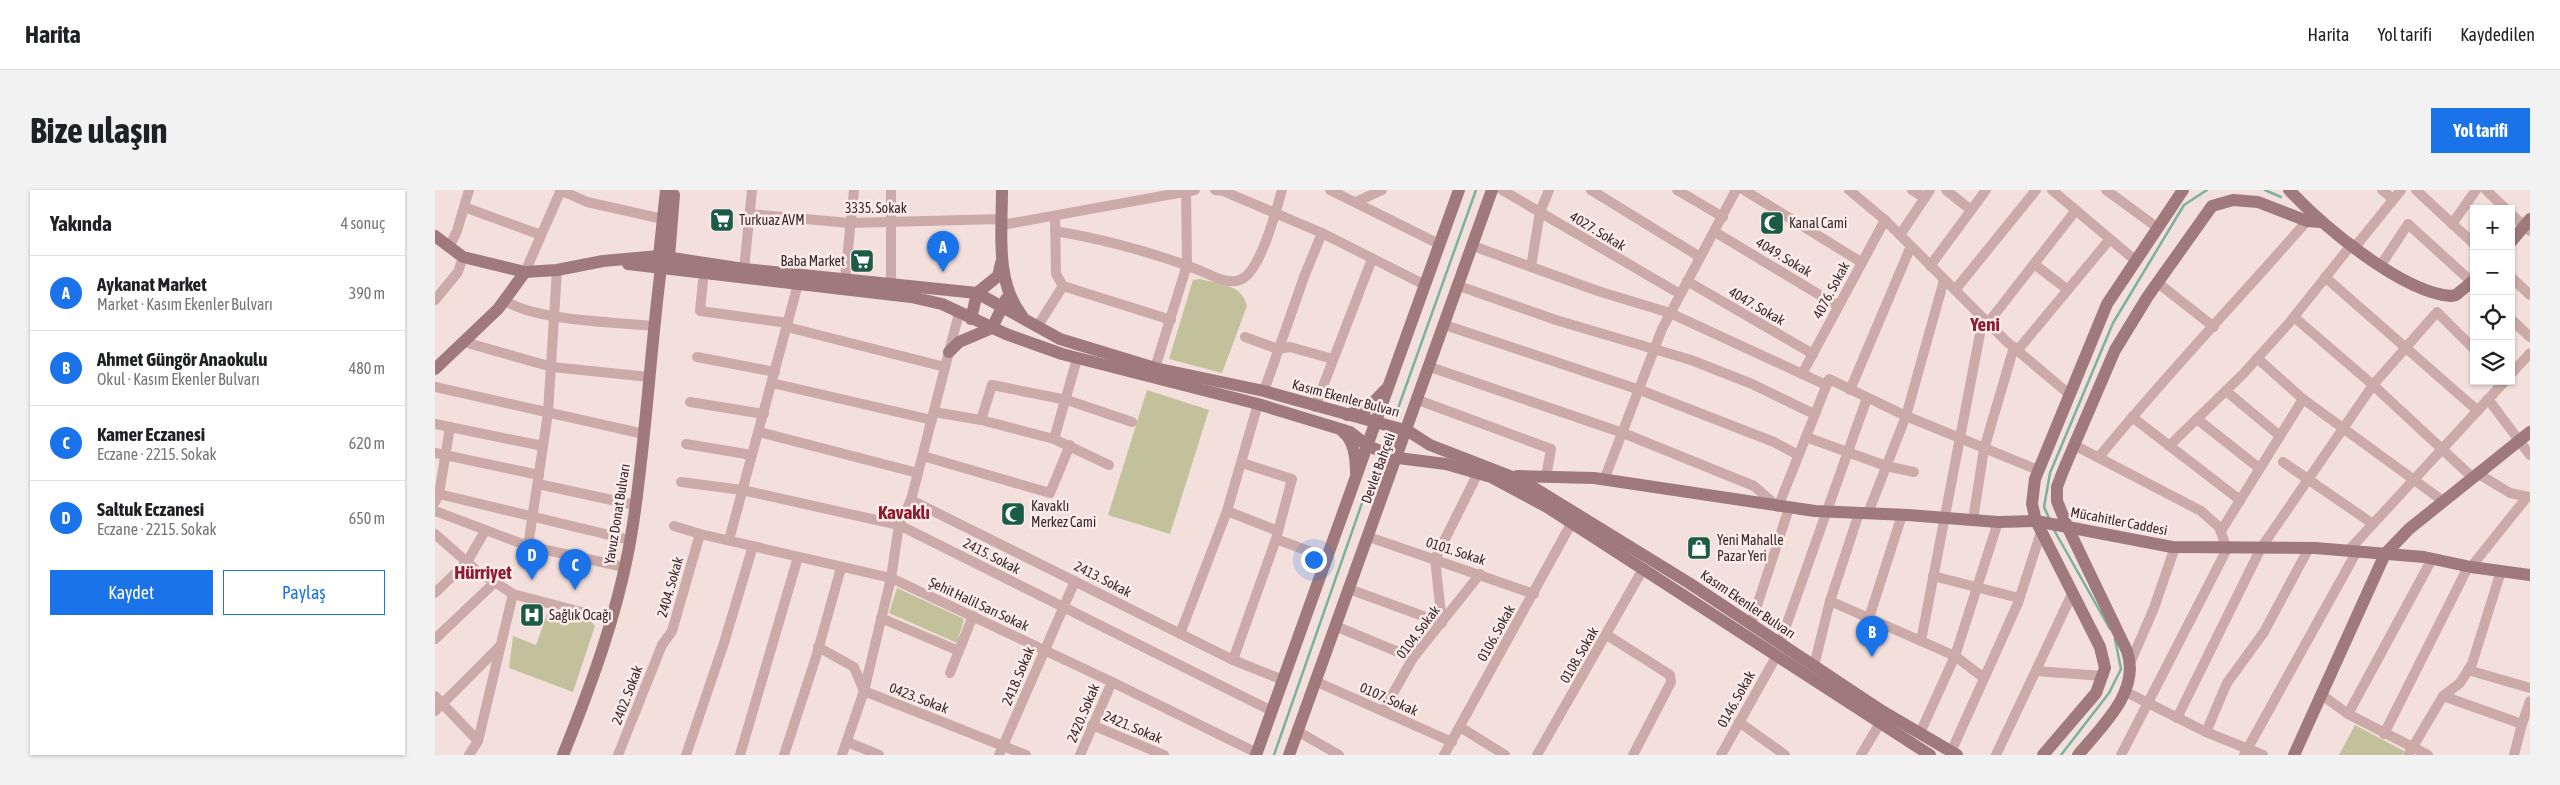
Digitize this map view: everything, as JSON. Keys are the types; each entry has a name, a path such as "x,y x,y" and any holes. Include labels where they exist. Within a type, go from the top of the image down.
{"street":[{"path":"449,247 457,231 469,190"},
{"path":"435,370 505,301 525,272 560,190 587,202 663,219"},
{"name":"Yavuz Donat Bulvarı","path":"663,261 663,219 666,190"},
{"name":"Yavuz Donat Bulvarı","path":"563,755 581,710 612,620 630,540 644,434 653,326 674,190"},
{"path":"744,269 752,190"},
{"path":"845,279 849,223 854,190"},
{"path":"891,190 891,284"},
{"path":"1002,190 1002,261 1009,293 1025,320"},
{"path":"1215,190 1223,191 1322,233 1425,285"},
{"path":"1055,231 1081,236 1187,265 1228,281 1242,279 1251,272 1257,262 1283,190"},
{"path":"1330,190 1439,244"},
{"path":"1356,202 1382,190"},
{"name":"Devlet Bahçeli","path":"1256,754 1377,423 1459,190"},
{"name":"Devlet Bahçeli","path":"1289,755 1398,458 1492,190"},
{"name":"4027. Sokak","path":"1503,190 1680,294"},
{"path":"1531,267 1540,212 1549,190"},
{"path":"1591,190 1700,257"},
{"path":"1677,190 1723,217"},
{"path":"1604,480 1670,313 1736,190"},
{"path":"1744,190 1861,262"},
{"path":"1849,190 1885,220 1985,321 2069,394"},
{"path":"1900,235 1927,194 1912,190"},
{"path":"1946,190 1971,210"},
{"path":"1930,266 1986,190"},
{"path":"1955,290 2036,190"},
{"path":"2052,190 2136,261"},
{"path":"2106,190 2157,228"},
{"path":"2289,190 2314,222"},
{"path":"2382,190 2393,199"},
{"path":"2169,446 2257,358 2401,190"},
{"path":"2416,190 2470,240"},
{"path":"2452,224 2476,190"},
{"path":"2486,190 2502,205"},
{"path":"1155,368 1187,265 1191,191"},
{"name":"3335. Sokak","path":"750,214 849,223 1002,222 1055,216 1191,191"},
{"path":"2043,755 2096,692 2105,668 2100,647 2038,527 2032,504 2035,479 2107,304 2181,191"},
{"path":"2131,661 2067,526 2057,501 2057,487 2076,446 2115,350 2158,283 2212,206 2233,200 2258,202 2314,222 2405,282 2444,296 2456,295 2470,284"},
{"path":"464,207 541,235"},
{"path":"1921,641 1959,439 1985,321 2035,264 2076,210"},
{"path":"1055,216 1056,274 1063,286 1171,320"},
{"path":"2515,217 2528,226 2515,238"},
{"name":"4076. Sokak","path":"1802,374 1885,220"},
{"path":"2099,457 2132,417 2214,327 2314,222"},
{"path":"2381,265 2408,224 2470,279"},
{"name":"4049. Sokak","path":"1715,232 1838,306"},
{"path":"1264,391 1322,233"},
{"path":"435,236 463,257 525,272 557,270 603,261 663,261"},
{"path":"1973,520 1984,449 2016,349 2110,239"},
{"path":"1473,246 1670,313 1826,385"},
{"path":"1850,390 1911,246"},
{"path":"435,300 458,272 463,257"},
{"path":"1315,406 1372,259"},
{"name":"Kasım Ekenler Bulvarı","path":"663,261 977,293 1060,339 1155,368 1264,391 1408,430 1430,445 1512,476 1689,583 1814,666 1920,734 1954,753"},
{"name":"Kasım Ekenler Bulvarı","path":"663,261 797,284 911,297 942,304 992,328 1077,359 1258,404 1350,432 1368,446 1398,458 1446,464 1491,477 1539,503 1643,568 1776,657 1880,723 1914,751 1930,755"},
{"path":"971,319 977,293 998,276 1002,261"},
{"path":"2035,264 2068,290"},
{"path":"528,546 548,413 556,316 557,270"},
{"path":"2325,277 2478,411"},
{"path":"1814,666 1830,601 1863,513 1886,466 1906,416 1944,280"},
{"path":"703,281 700,311 787,325 945,367"},
{"path":"2515,281 2530,295"},
{"name":"4047. Sokak","path":"1687,282 1813,354"},
{"path":"2158,283 2214,327"},
{"path":"729,540 797,284"},
{"path":"1037,327 1063,286"},
{"path":"1459,286 1556,320 1691,360 1752,384 1814,414"},
{"path":"949,352 959,342 992,328 1009,293"},
{"path":"505,301 514,306 556,316 653,326"},
{"path":"2177,718 2261,548 2342,427 2373,385 2437,312 2470,345"},
{"path":"842,755 864,692 891,578 899,525 911,500 959,313"},
{"path":"2294,317 2474,475 2510,493 2528,497 2469,567 2384,734"},
{"path":"2515,323 2530,337"},
{"path":"1445,325 1640,390 1774,442 1798,455"},
{"path":"1245,337 1278,350 1290,347 1333,359"},
{"path":"464,342 552,367 649,377"},
{"path":"2515,370 2530,354"},
{"path":"697,357 775,372"},
{"path":"2257,358 2303,399 2416,478 2443,501"},
{"path":"1054,439 1067,400 1077,359"},
{"path":"1430,367 1623,432 1754,486 1784,507"},
{"path":"1751,624 1798,455 1829,379 1906,416 2038,470"},
{"path":"1347,415 1368,408 1380,397 1392,380"},
{"path":"772,383 933,416 981,420 1054,439 1109,465"},
{"path":"981,420 992,385 1067,400 1132,422"},
{"path":"2246,752 2352,551 2373,524 2501,385"},
{"path":"435,387 644,434"},
{"path":"2226,391 2280,436"},
{"path":"1780,644 1867,398"},
{"path":"2221,531 2303,399"},
{"path":"2489,399 2530,455"},
{"path":"1418,400 1551,450 1546,477"},
{"path":"690,402 764,414"},
{"path":"1180,634 1227,511 1258,404"},
{"path":"2132,417 2240,500"},
{"path":"2197,420 2259,468"},
{"path":"435,424 543,446"},
{"path":"450,427 440,454 437,498 533,517 630,540"},
{"path":"1337,428 1349,436 1354,451 1355,481"},
{"path":"759,432 918,473"},
{"path":"2294,755 2385,554 2409,529 2530,432"},
{"path":"1805,437 1886,466 1914,472"},
{"path":"686,444 752,456"},
{"path":"923,456 1050,493 1070,445"},
{"path":"2076,446 2201,511 2221,531 2227,549 2121,755"},
{"path":"440,454 635,505"},
{"path":"2283,462 2373,524"},
{"path":"1233,660 1277,535 1292,479 1242,463"},
{"path":"1349,589 1442,623 1435,559 1478,473"},
{"name":"Mücahitler Caddesi","path":"1512,476 1604,480 1826,512 1903,515 2038,527 2067,526 2175,547 2227,549 2309,548 2385,554 2432,559 2469,567 2530,575"},
{"name":"2415. Sokak","path":"681,482 742,490 899,525 1063,606 1209,682 1272,711"},
{"name":"2413. Sokak","path":"911,500 1233,660 1283,680"},
{"path":"435,511 528,546 624,567"},
{"path":"1227,511 1328,558"},
{"path":"1869,618 1903,515"},
{"path":"1920,734 1955,656 1998,522"},
{"name":"0106. Sokak","path":"1444,755 1571,524"},
{"name":"Şehit Halil Sarı Sokak","path":"674,526 841,568 891,578 1112,682 1256,754"},
{"path":"1954,753 2019,598 2038,527"},
{"path":"435,593 467,562 485,531"},
{"path":"435,534 467,562 513,594 612,620"},
{"name":"2404. Sokak","path":"662,645 672,631 700,534"},
{"name":"0101. Sokak","path":"1369,536 1534,594"},
{"path":"686,755 724,643 753,546"},
{"path":"2078,755 2117,709 2131,676 2131,661 2154,608 2175,547"},
{"path":"2206,732 2227,682 2268,624 2309,548"},
{"path":"740,755 799,557"},
{"path":"2348,714 2432,559"},
{"path":"784,755 841,568"},
{"name":"0108. Sokak","path":"1537,755 1607,635 1643,568"},
{"path":"2410,752 2443,696 2460,683 2468,670 2484,630 2501,571"},
{"name":"0104. Sokak","path":"1383,711 1413,658 1481,574"},
{"path":"1933,576 2019,598"},
{"name":"2418. Sokak","path":"1001,750 1075,581"},
{"path":"435,638 495,582"},
{"path":"469,755 478,742 513,594"},
{"path":"1996,755 2073,594"},
{"path":"1830,601 1955,656 1984,678"},
{"path":"950,673 973,616"},
{"path":"881,618 959,651"},
{"path":"1335,626 1413,658"},
{"path":"1607,635 1670,675 1671,682 1633,755"},
{"path":"439,708 501,645"},
{"name":"2402. Sokak","path":"618,755 662,645"},
{"path":"818,647 854,667 864,692"},
{"name":"0146. Sokak","path":"1721,755 1776,657"},
{"path":"2468,670 2530,688"},
{"path":"2036,671 2102,676"},
{"name":"0107. Sokak","path":"1315,681 1452,742"},
{"name":"2420. Sokak","path":"1080,755 1112,682"},
{"name":"0423. Sokak","path":"864,692 1001,750 1026,755"},
{"path":"2124,692 2246,752 2263,755"},
{"path":"2322,695 2348,714 2384,734 2410,752 2428,755"},
{"path":"435,696 439,708 478,742"},
{"path":"2443,696 2522,724"},
{"path":"2514,755 2530,701"},
{"path":"1739,722 1785,755"},
{"path":"1861,755 1880,723"},
{"name":"2421. Sokak","path":"1092,725 1163,755"},
{"path":"1460,727 1505,755"},
{"path":"1299,732 1339,755"},
{"path":"847,742 879,755"}],"shaded area":[{"path":"1200,279 1235,289 1240,293 1247,306 1222,373 1169,359 1193,280"},
{"path":"1147,390 1209,410 1170,534 1108,515"},
{"path":"897,588 964,619 957,643 889,613"},
{"path":"549,609 589,619 595,626 573,692 509,668 513,636 536,645"},
{"path":"2355,725 2404,751 2402,755 2339,755"}],"waterway":[{"path":"1396,414 1476,190"},
{"path":"2050,520 2044,507 2050,473 2113,323 2184,205 2207,190"},
{"path":"2265,190 2281,197"},
{"path":"1274,755 1376,463"},
{"path":"2054,530 2110,629"},
{"path":"2061,755 2109,693 2121,669 2115,639"}],"place":[{"name":"Turkuaz AVM","path":"722,220"},
{"name":"Kanal Cami","path":"1772,223"},
{"name":"Baba Market","path":"862,261"},
{"name":"Aykanat Market","path":"943,272"},
{"name":"Kavaklı Merkez Cami","path":"1013,514"},
{"name":"Yeni Mahalle Pazar Yeri","path":"1699,548"},
{"name":"Saltuk Eczanesi","path":"532,580"},
{"name":"Kamer Eczanesi","path":"575,590"},
{"name":"Sağlık Ocağı","path":"532,615"},
{"name":"Ahmet Güngör Anaokulu","path":"1872,657"}],"district":[{"name":"Yeni","path":"1985,324"},
{"name":"Kavaklı","path":"904,512"},
{"name":"Hürriyet","path":"483,572"}]}
